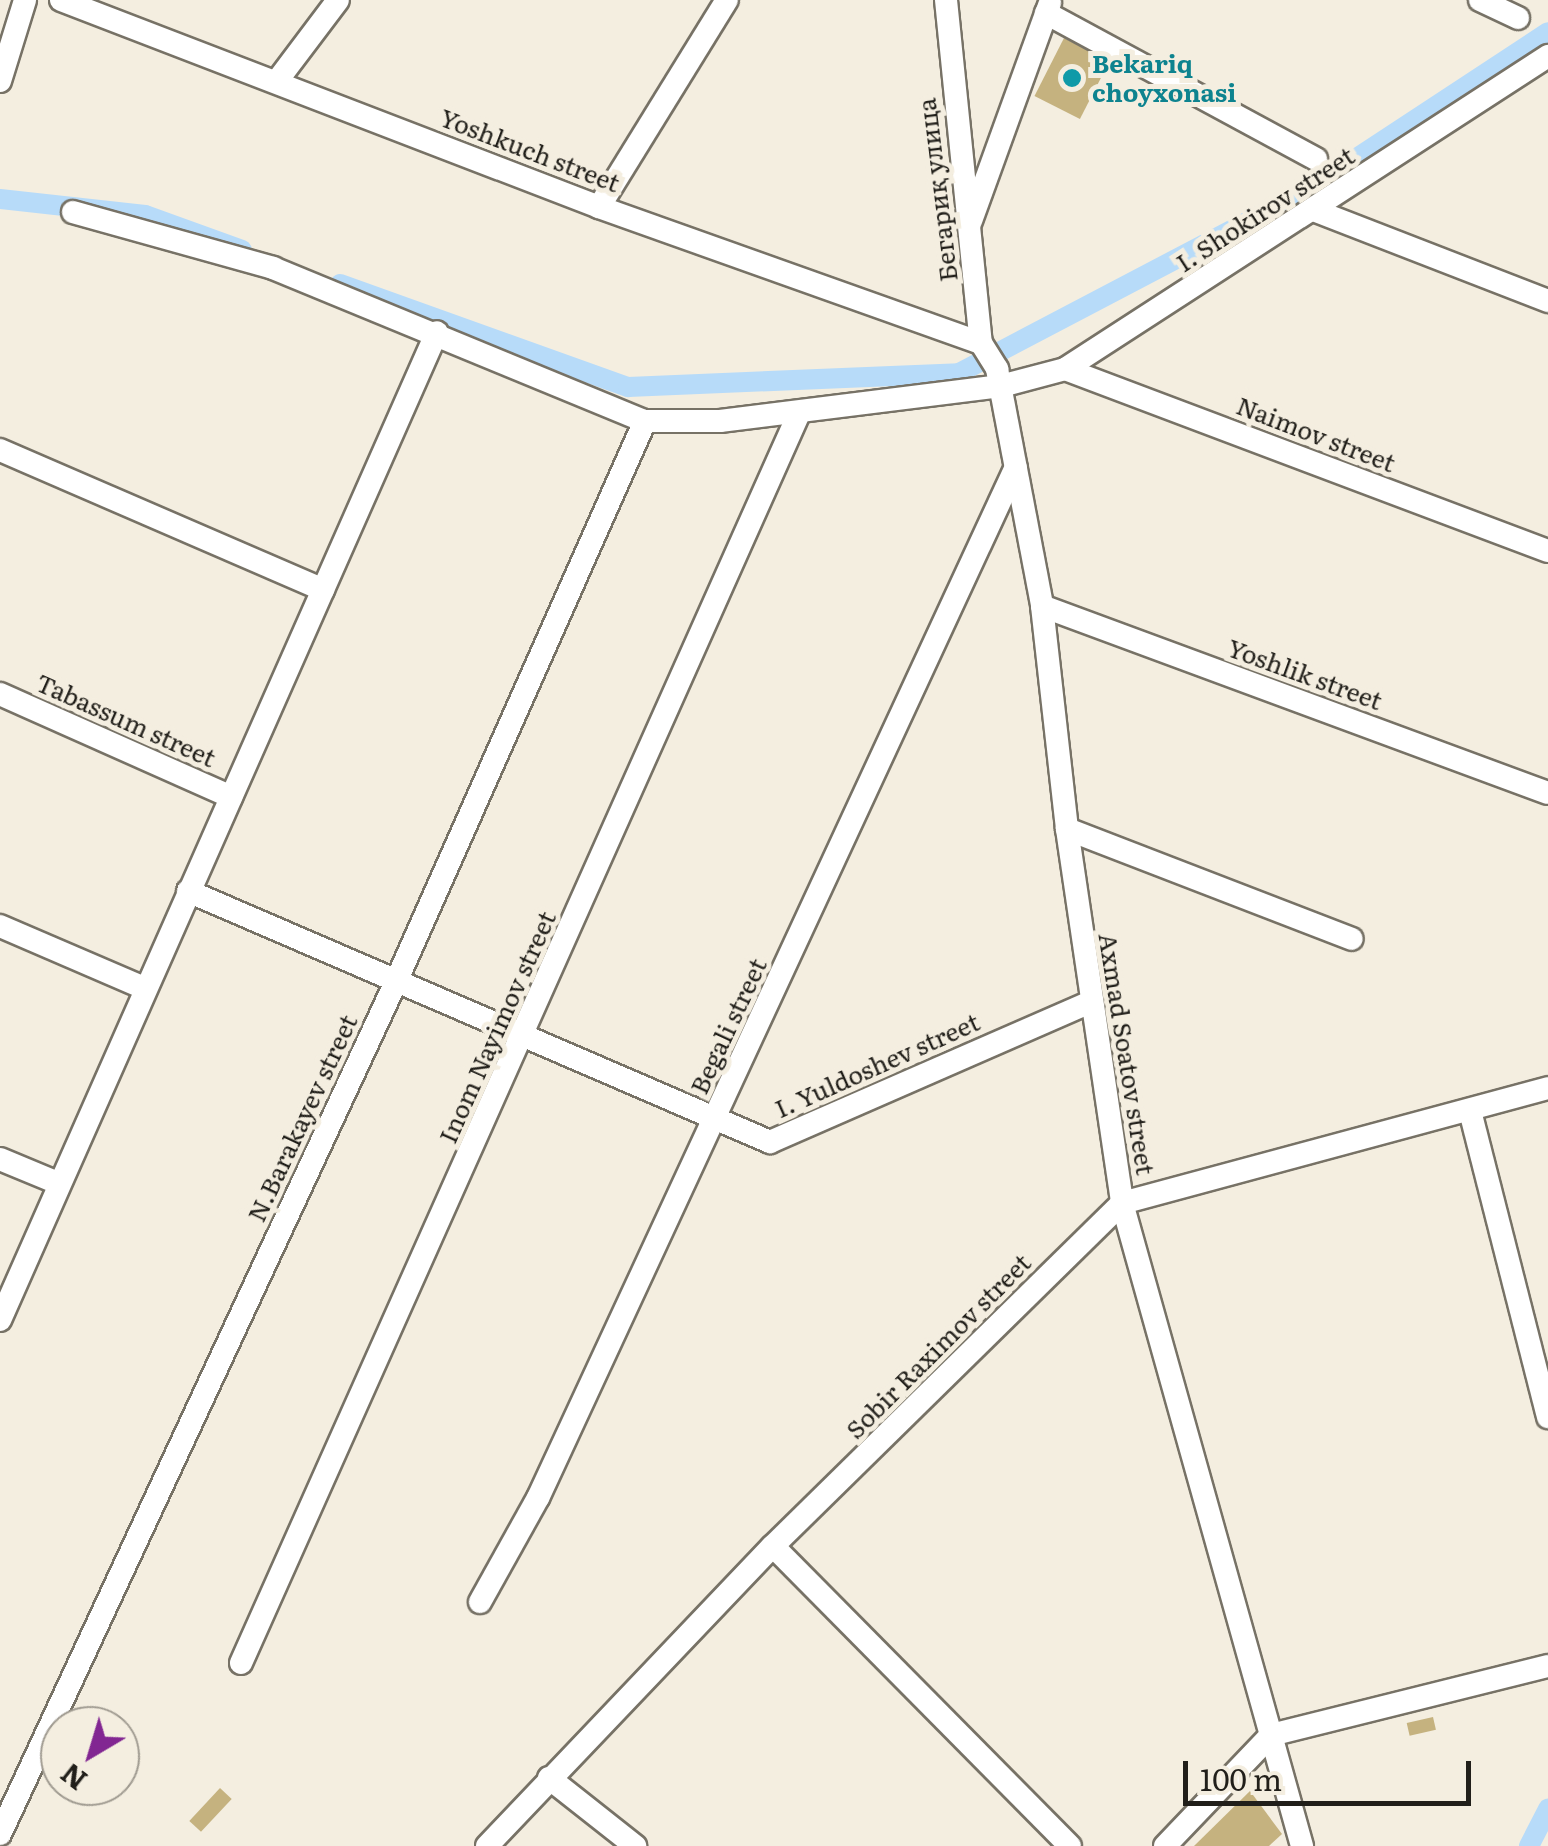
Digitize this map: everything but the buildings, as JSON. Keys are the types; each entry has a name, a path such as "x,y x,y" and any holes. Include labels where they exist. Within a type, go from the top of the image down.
{"street":[{"path":"0,81 25,0"},
{"name":"Yoshkuch street","path":"61,0 277,81 992,364"},
{"path":"277,81 338,0"},
{"path":"599,207 727,0"},
{"name":"Бегариқ улица","path":"946,0 959,167 992,364"},
{"path":"1480,0 1518,18"},
{"path":"971,221 1048,7 1316,160"},
{"name":"I. Shokirov street","path":"644,421 799,413 992,364 1065,369 1545,61"},
{"path":"1316,211 1548,301"},
{"path":"72,212 273,268 437,332 644,421"},
{"path":"0,1320 437,332"},
{"name":"Axmad Soatov street","path":"992,364 1042,606 1066,829 1122,1202 1302,1846"},
{"name":"Naimov street","path":"1065,369 1548,551"},
{"name":"Inom Nayimov street","path":"241,1662 799,413"},
{"name":"N.Barakayev street","path":"0,1834 395,984 644,421"},
{"path":"0,450 323,590"},
{"name":"Begali street","path":"480,1602 538,1498 1016,467"},
{"name":"Yoshlik street","path":"1042,606 1548,793"},
{"name":"Tabassum street","path":"0,694 230,797"},
{"path":"1066,829 1352,939"},
{"name":"I. Yuldoshev street","path":"188,892 522,1040 770,1142 1091,1002"},
{"path":"0,926 144,988"},
{"path":"1122,1202 1548,1088"},
{"path":"1470,1111 1548,1417"},
{"path":"0,1159 58,1183"},
{"name":"Sobir Raximov street","path":"487,1846 774,1546 1122,1202"},
{"path":"774,1546 1070,1846"},
{"path":"1164,1846 1271,1735 1548,1666"},
{"path":"549,1778 635,1846"}],"waterway":[{"path":"1355,159 1548,32"},
{"path":"340,284 628,387 959,373 1309,189"},
{"path":"0,199 145,215 242,250"},
{"path":"1529,1846 1548,1809"}],"place":[{"name":"Bekariq choyxonasi","path":"1072,78"}]}
